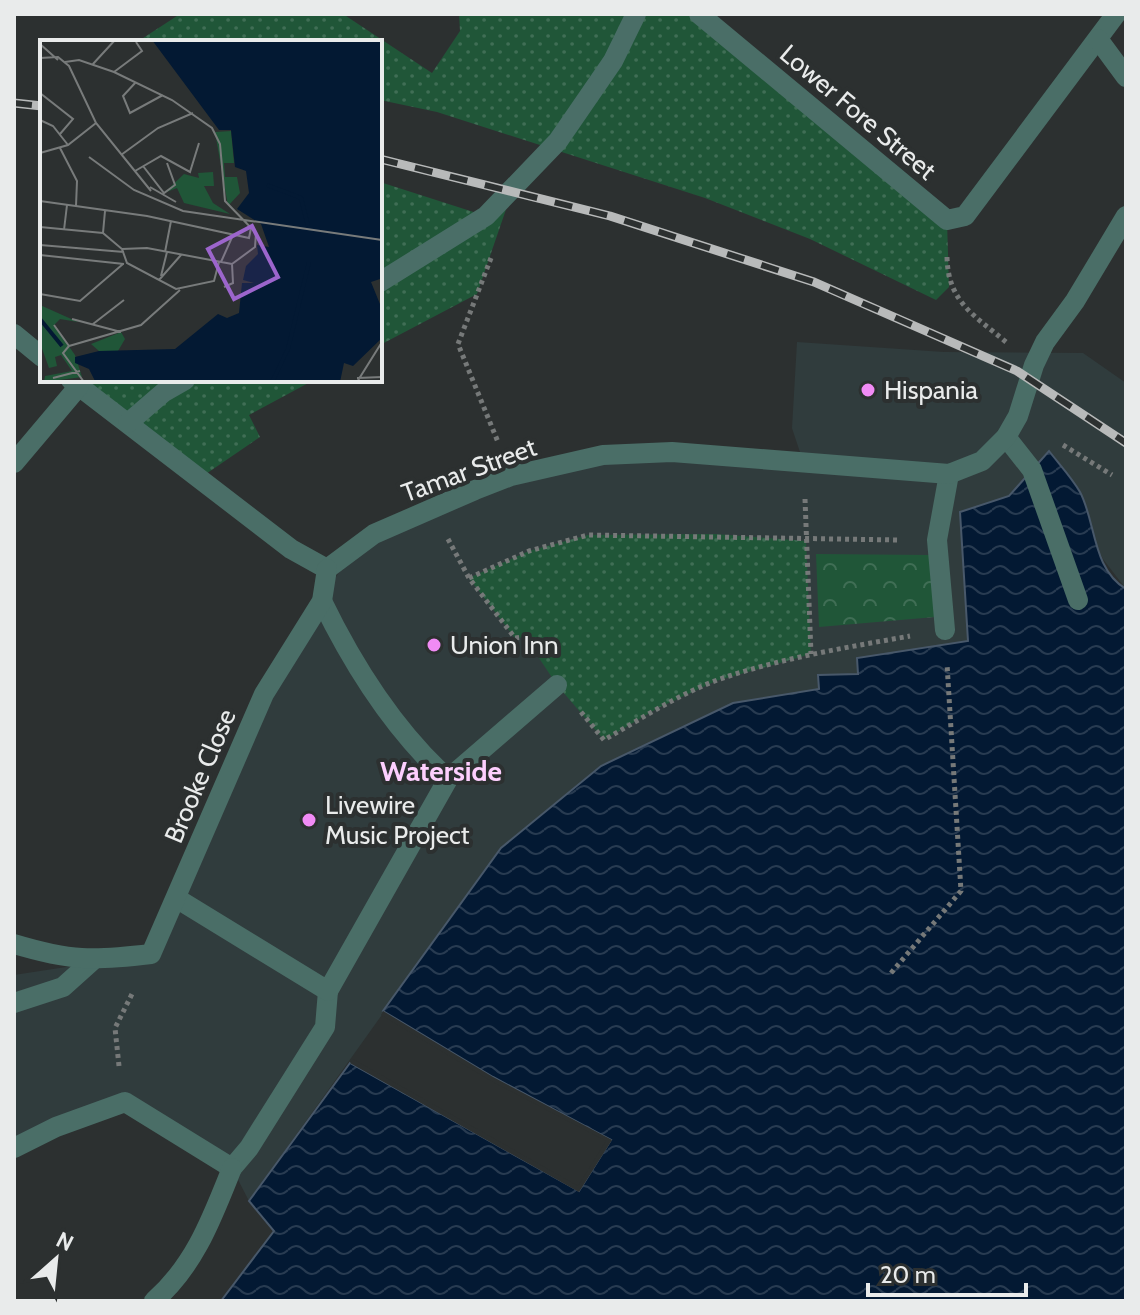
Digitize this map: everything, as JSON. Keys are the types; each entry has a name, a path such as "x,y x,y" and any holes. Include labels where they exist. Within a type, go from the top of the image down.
{"street":[{"path":"382,281 486,216 558,141 613,61 636,14"},
{"name":"Lower Fore Street","path":"699,14 947,220"},
{"path":"947,220 965,216 1116,14"},
{"path":"1098,39 1126,77"},
{"path":"945,630 937,540 949,474 982,461 1006,437 1018,416 1034,365 1126,216"},
{"path":"14,334 40,355"},
{"path":"128,423 164,392 182,382"},
{"path":"14,463 75,383 291,549 327,569"},
{"path":"1006,437 1032,470 1078,600"},
{"name":"Tamar Street","path":"327,569 374,534 511,476 603,455 658,452 949,474"},
{"name":"Brooke Close","path":"151,954 264,694 322,601 327,569"},
{"path":"322,601 353,664 430,763 448,779"},
{"path":"154,1301 175,1283 207,1232 232,1168 249,1148 325,1027 328,991 448,779 557,685"},
{"path":"176,898 328,991"},
{"path":"14,944 54,956 92,961 151,954"},
{"path":"14,1003 63,987 92,961"},
{"path":"14,1148 56,1127 125,1102 232,1168"}],"path":[{"path":"947,220 949,287 962,304 1034,365"},
{"path":"493,252 458,344 511,476"},
{"path":"804,462 811,654"},
{"path":"433,510 469,578 515,638 525,637"},
{"path":"469,578 529,551 588,535 715,534 806,541 937,540"},
{"path":"638,720 727,676 811,654 945,630 961,891 891,973"},
{"path":"125,1102 115,1028 151,954"}],"shaded area":[{"path":"797,342 944,352 1083,353 1126,383 1126,589 1103,559 1092,537 1081,494 1049,451 1009,496 960,512 968,641 857,658 859,674 819,675 819,689 733,703 601,766 501,848 249,1201 232,1168 125,1102 14,1152 14,975 151,954 295,645 351,552 433,510 603,455 803,461 792,428"}],"green space":[{"path":"180,14 343,14 432,73 460,31 459,14 699,14 947,220 949,287 936,300 810,239 705,198 437,112 382,100 382,40 140,40"},
{"path":"382,183 486,216 514,186 477,294 382,344"},
{"path":"74,382 310,382 249,415 260,437 200,478"},
{"path":"715,534 806,541 811,654 716,681 658,708 604,740 557,685 525,637 515,638 469,578 529,551 588,535"},
{"path":"816,554 929,555 935,617 819,627"}],"water":[{"path":"1049,451 1080,492 1107,570 1126,589 1126,1301 221,1301 274,1231 249,1201 350,1063 579,1191 611,1140 493,1077 383,1011 501,848 601,766 733,703 819,689 818,675 858,674 857,658 968,641 960,512 1009,496"}],"pier":[{"path":"383,1011 493,1077 612,1140 579,1192 350,1063 353,1059 578,1186 606,1141 491,1081 381,1015"}],"railway":[{"path":"14,103 40,106"},
{"path":"382,159 610,216 814,282 1017,371 1126,443"}],"place":[{"name":"Hispania","path":"868,390"},
{"name":"Union Inn","path":"434,645"},
{"name":"Livewire Music Project","path":"309,820"}],"district":[{"name":"Waterside","path":"441,771"}]}
